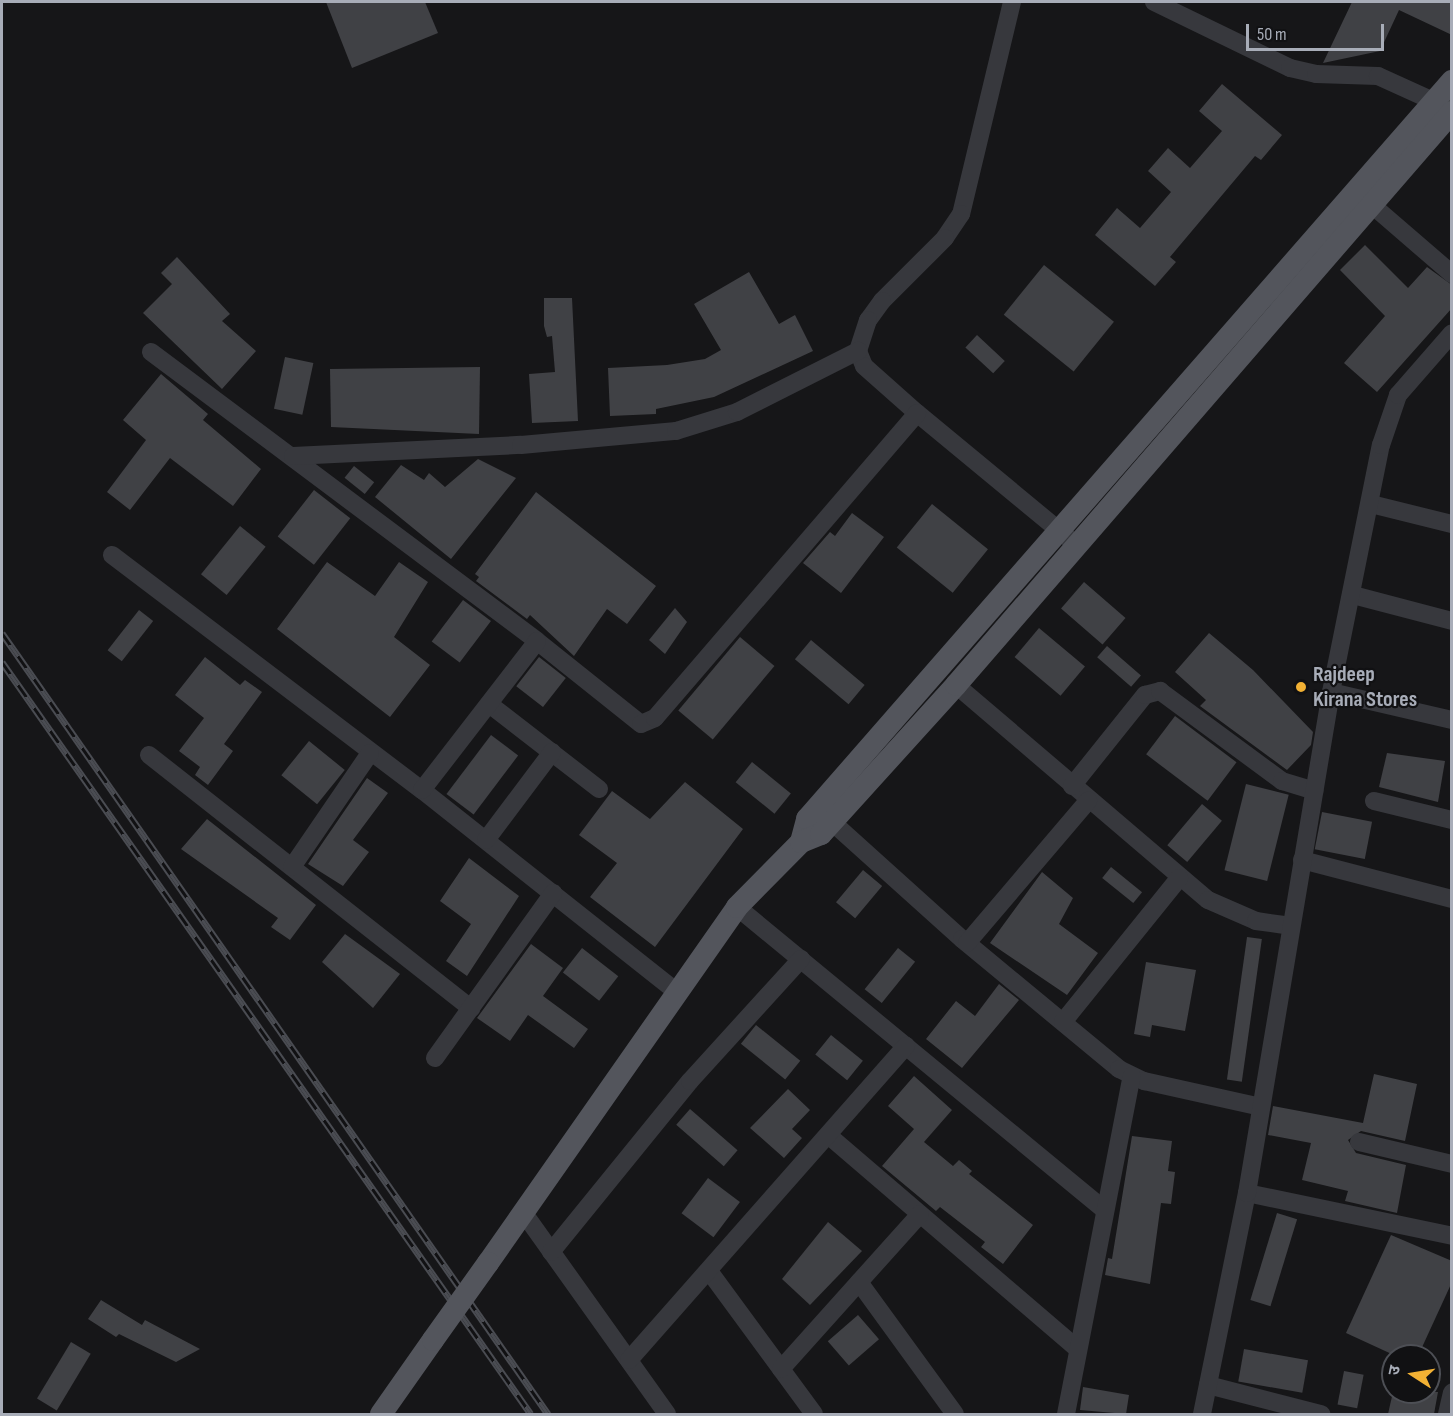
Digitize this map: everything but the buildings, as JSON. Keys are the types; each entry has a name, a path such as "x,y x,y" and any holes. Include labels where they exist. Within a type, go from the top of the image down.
{"main road":[{"path":"381,1414 737,907 801,842 821,834 1078,546 1372,205 1446,108 1452,81"},
{"path":"801,842 807,819 1059,531 1446,108"}],"street":[{"path":"1012,2 961,214 945,238 882,301 868,320 858,351 864,366 917,413 1078,546"},
{"path":"1154,2 1290,68 1316,74 1378,76 1446,108"},
{"path":"1372,205 1452,274"},
{"path":"1202,1414 1247,1193 1331,692 1353,595 1385,428 1398,395 1452,333"},
{"path":"293,456 511,446 676,430 737,412 858,351"},
{"path":"151,352 293,456 537,641 634,721 649,723 917,413"},
{"path":"1371,504 1452,524"},
{"path":"111,555 370,753 422,790 677,992"},
{"path":"1353,595 1452,621"},
{"path":"422,790 537,641"},
{"path":"956,685 1179,878 1236,915 1290,926"},
{"path":"1072,786 1145,695 1160,691 1282,781 1314,791"},
{"path":"1331,692 1452,720"},
{"path":"489,704 599,789"},
{"path":"486,840 552,752"},
{"path":"292,867 370,753"},
{"path":"149,755 471,1008"},
{"path":"967,943 1088,801"},
{"path":"1374,801 1452,820"},
{"path":"832,822 967,943 1132,1076 1262,1107"},
{"path":"1302,860 1451,896"},
{"path":"1063,1022 1179,878"},
{"path":"435,1058 553,893"},
{"path":"737,907 1104,1210"},
{"path":"551,1252 690,1081 801,959"},
{"path":"629,1360 906,1046"},
{"path":"1066,1414 1104,1210 1132,1076"},
{"path":"828,1135 1078,1349"},
{"path":"1359,1142 1452,1164"},
{"path":"1247,1193 1452,1236"},
{"path":"523,1212 667,1414"},
{"path":"781,1369 920,1214"},
{"path":"709,1271 814,1414"},
{"path":"859,1282 955,1414"},
{"path":"1208,1385 1321,1414"}],"railway":[{"path":"2,633 548,1414"},
{"path":"2,662 531,1414"}],"place":[{"name":"Rajdeep Kirana Stores","path":"1301,687"}]}
